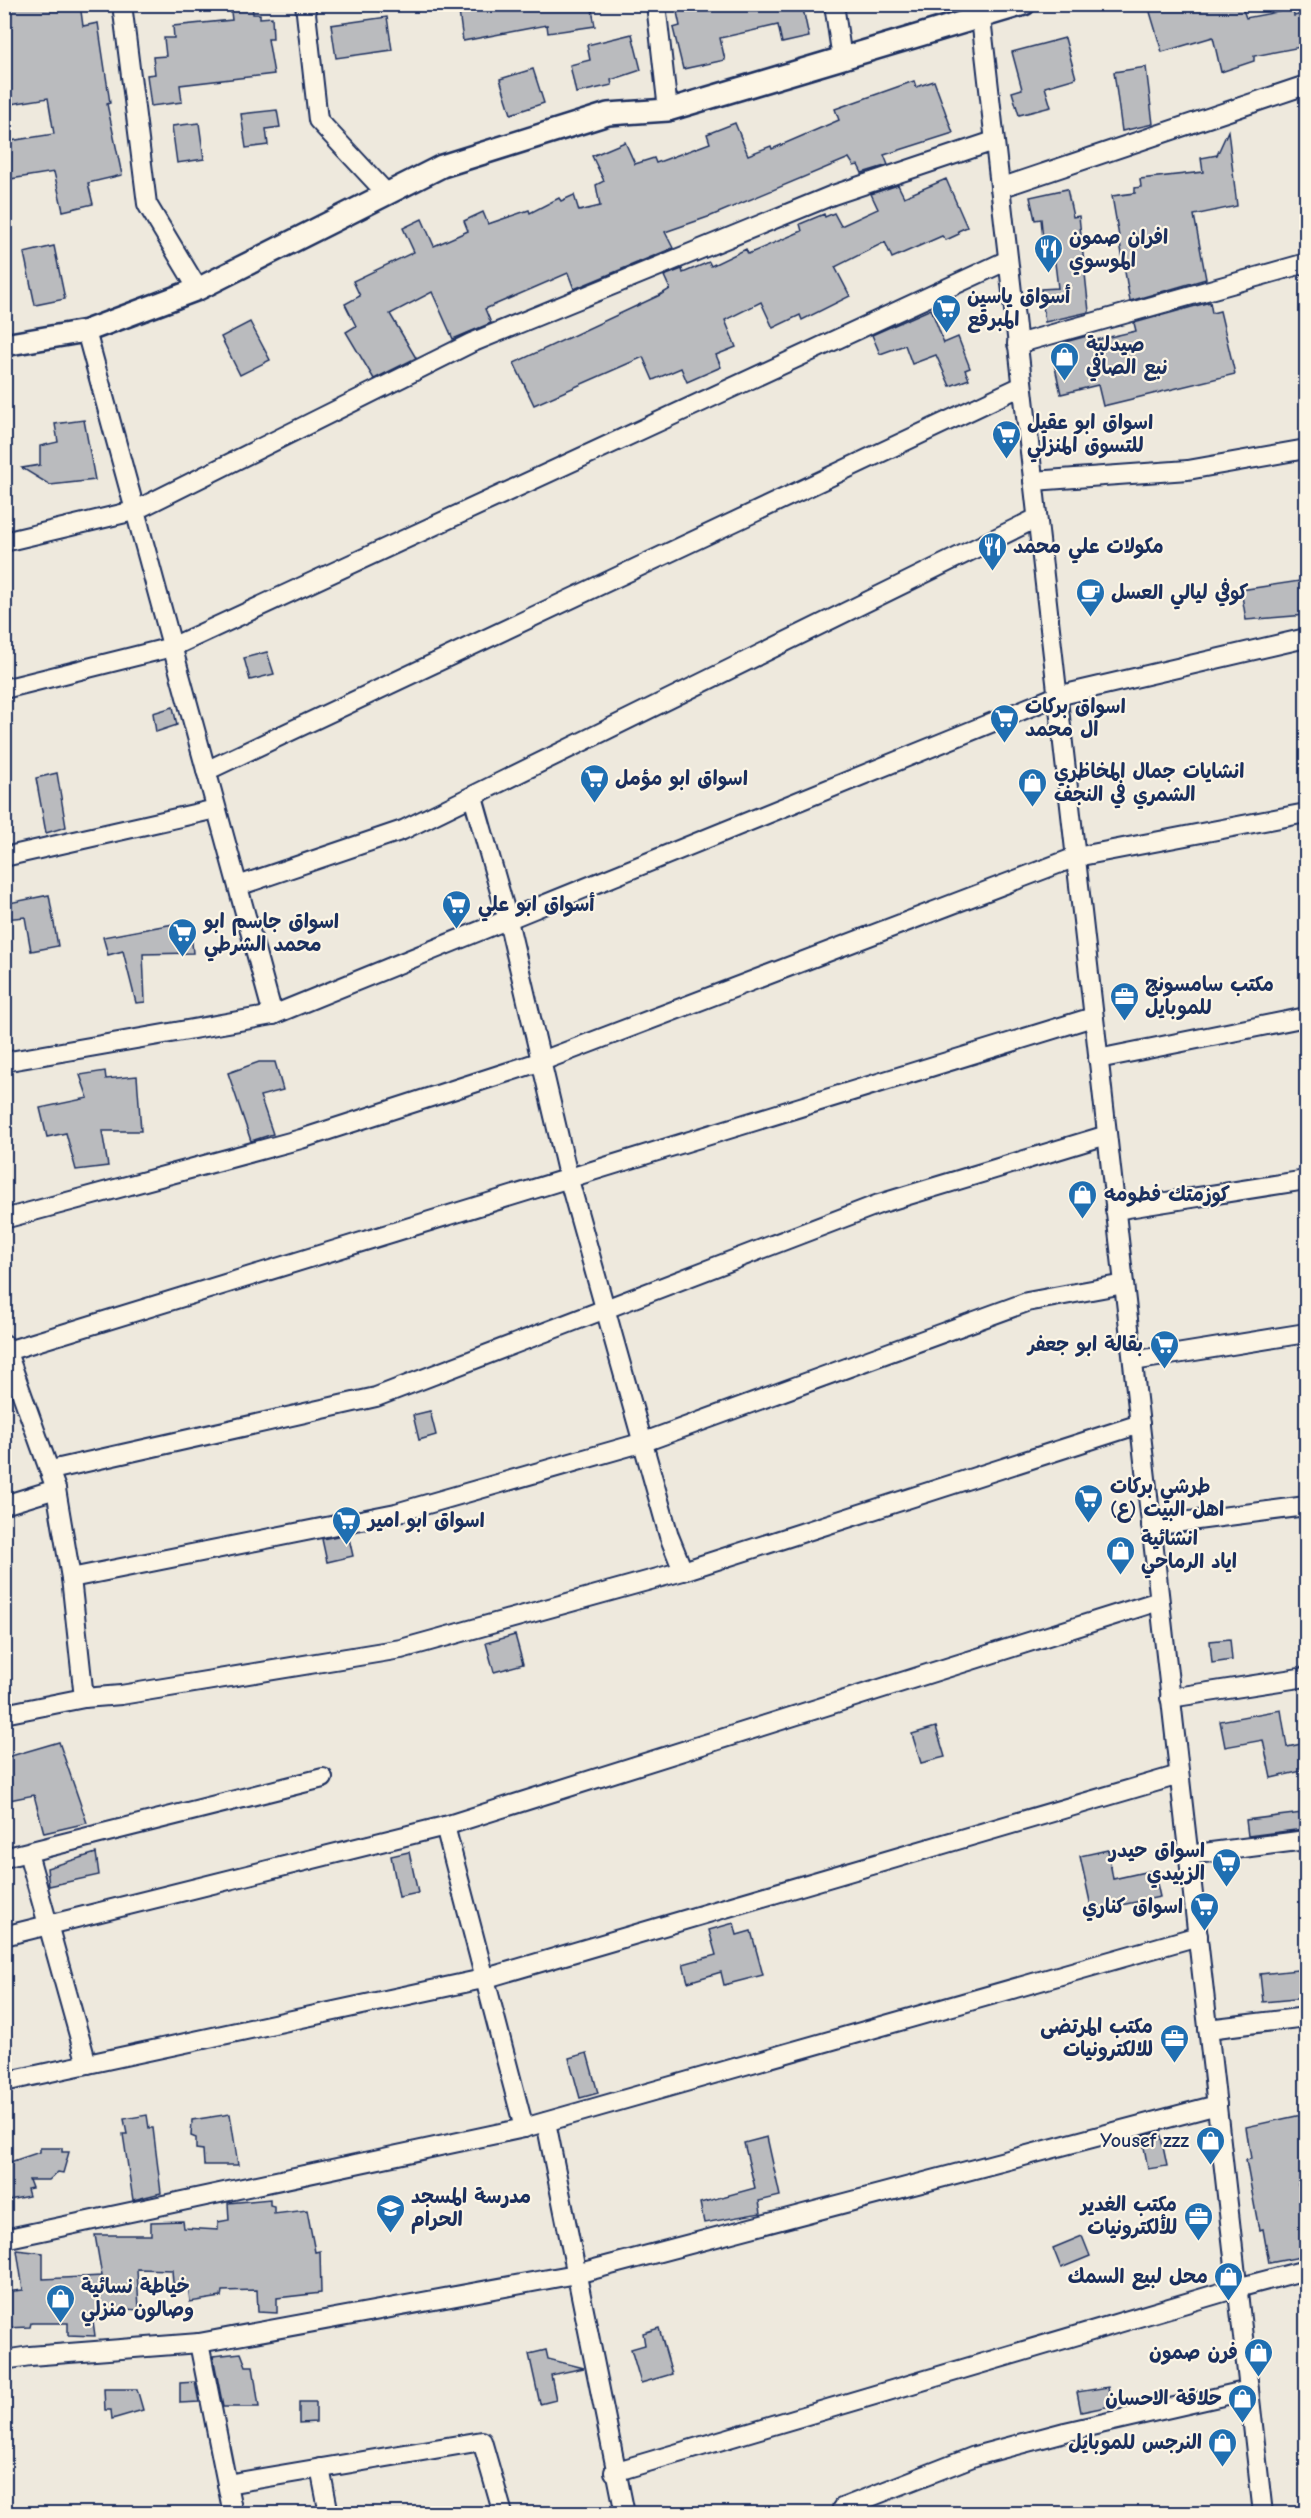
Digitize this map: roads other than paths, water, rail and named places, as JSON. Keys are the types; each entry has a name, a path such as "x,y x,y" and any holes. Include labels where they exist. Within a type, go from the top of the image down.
{"street":[{"path":"122,4 147,204 198,289"},
{"path":"305,4 318,120 387,194"},
{"path":"656,4 668,110"},
{"path":"834,4 842,59"},
{"path":"4,345 86,331 198,289 442,166 608,114 668,110 1015,6"},
{"path":"981,18 1263,2514"},
{"path":"1000,188 1306,85"},
{"path":"4,542 134,511 471,343 833,195 994,141"},
{"path":"4,689 172,647 1008,260"},
{"path":"1017,344 1306,262"},
{"path":"86,331 273,1015"},
{"path":"206,771 1022,386"},
{"path":"1033,481 1188,470 1306,449"},
{"path":"238,886 403,830 1037,518"},
{"path":"4,1062 273,1015 1057,696 1306,638"},
{"path":"473,796 507,920 569,1180 669,1536 682,1571"},
{"path":"4,857 216,809"},
{"path":"4,1219 301,1138 542,1061 1076,857 1306,813"},
{"path":"84,1698 71,1578 56,1489 6,1348 569,1180 1094,1017"},
{"path":"1098,1059 1306,1017"},
{"path":"51,1470 376,1397 879,1204 1107,1135"},
{"path":"1115,1210 1306,1180"},
{"path":"71,1578 396,1513 644,1442 1028,1302 1124,1284"},
{"path":"1132,1361 1306,1333"},
{"path":"4,1713 84,1698 133,1693 401,1649 682,1571 1140,1424"},
{"path":"4,1505 56,1489"},
{"path":"1151,1526 1306,1506"},
{"path":"4,1936 445,1826 1160,1601"},
{"path":"1170,1698 1306,1677"},
{"path":"4,2082 483,1979 1179,1776"},
{"path":"4,1858 323,1778"},
{"path":"445,1826 483,1979 524,2128"},
{"path":"1188,1855 1306,1840"},
{"path":"28,1853 87,2064"},
{"path":"4,2239 524,2128 1198,1936"},
{"path":"1208,2029 1306,2017"},
{"path":"4,2361 30,2356 198,2343 576,2274 1216,2105"},
{"path":"546,2122 614,2472 625,2514"},
{"path":"614,2472 1237,2288 1306,2270"},
{"path":"198,2343 233,2514"},
{"path":"842,2508 975,2456 1065,2432 1249,2390"},
{"path":"227,2484 482,2441 503,2514"},
{"path":"320,2468 328,2514"}],"place":[{"name":"افران صمون الموسوي","path":"1048,274"},
{"name":"أسواق ياسين المبرقع","path":"946,334"},
{"name":"صيدلية نبع الصافي","path":"1065,382"},
{"name":"اسواق ابو عقيل للتسوق المنزلي","path":"1006,460"},
{"name":"مكولات علي محمد","path":"992,572"},
{"name":"كوفي ليالي العسل","path":"1090,618"},
{"name":"اسواق بركات ال محمد","path":"1004,744"},
{"name":"اسواق ابو مؤمل","path":"594,804"},
{"name":"انشايات جمال المخاظري الشمري في النجف","path":"1033,808"},
{"name":"أسواق ابو علي","path":"457,930"},
{"name":"اسواق جاسم ابو محمد الشرطي","path":"183,958"},
{"name":"مكتب سامسونج للموبايل","path":"1124,1022"},
{"name":"كوزمتك فطومه","path":"1083,1220"},
{"name":"بقالة ابو جعفر","path":"1164,1370"},
{"name":"طرشي بركات اهل البيت (ع)","path":"1089,1524"},
{"name":"اسواق ابو امير","path":"347,1546"},
{"name":"انشائية اياد الرماحي","path":"1120,1576"},
{"name":"اسواق حيدر الزبيدي","path":"1226,1888"},
{"name":"اسواق كناري","path":"1204,1932"},
{"name":"مكتب المرتضى للالكترونيات","path":"1174,2064"},
{"name":"Yousef zzz","path":"1210,2166"},
{"name":"مدرسة المسجد الحرام","path":"390,2234"},
{"name":"مكتب الغدير للألكترونيات","path":"1198,2242"},
{"name":"محل لبيع السمك","path":"1229,2302"},
{"name":"خياطة نسائية وصالون منزلي","path":"60,2324"},
{"name":"فرن صمون","path":"1259,2378"},
{"name":"حلاقة الاحسان","path":"1243,2424"},
{"name":"النرجس للموبايل","path":"1223,2468"}]}
